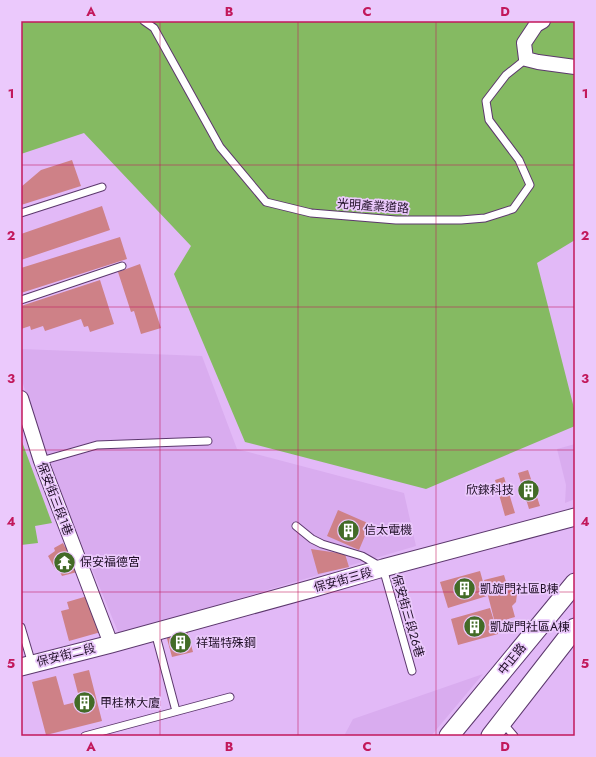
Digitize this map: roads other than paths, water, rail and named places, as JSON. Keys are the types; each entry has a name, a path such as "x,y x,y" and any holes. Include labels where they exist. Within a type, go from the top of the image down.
{"main road":[{"name":"中正路","path":"449,736 575,583"},
{"path":"502,731 575,628"}],"street":[{"path":"543,21 536,25 524,43 526,59 575,67"},
{"name":"保安街三段1巷","path":"21,398 40,461 111,644"},
{"name":"保安街三段","path":"111,644 383,568 575,518"},
{"name":"保安街二段","path":"26,665 111,644"}],"lane":[{"name":"光明產業道路","path":"144,21 154,28 220,147 266,202 311,213 396,220 461,220 485,218 514,209 530,185 519,160 489,120 486,101 506,75 526,59"},
{"path":"21,213 102,187"},
{"path":"21,300 122,266"},
{"path":"40,461 97,445 208,441"},
{"path":"296,526 312,539 322,544 362,556 383,568"},
{"name":"保安街三段26巷","path":"383,568 412,671"},
{"path":"21,627 26,665"},
{"path":"155,632 176,711"},
{"path":"85,736 230,697"}],"place":[{"name":"欣錸科技","path":"529,490"},
{"name":"信太電機","path":"348,530"},
{"name":"保安福德宮","path":"64,562"},
{"name":"凱旋門社區B棟","path":"464,589"},
{"name":"凱旋門社區A棟","path":"474,627"},
{"name":"祥瑞特殊鋼","path":"180,643"},
{"name":"甲桂林大廈","path":"85,703"}]}
